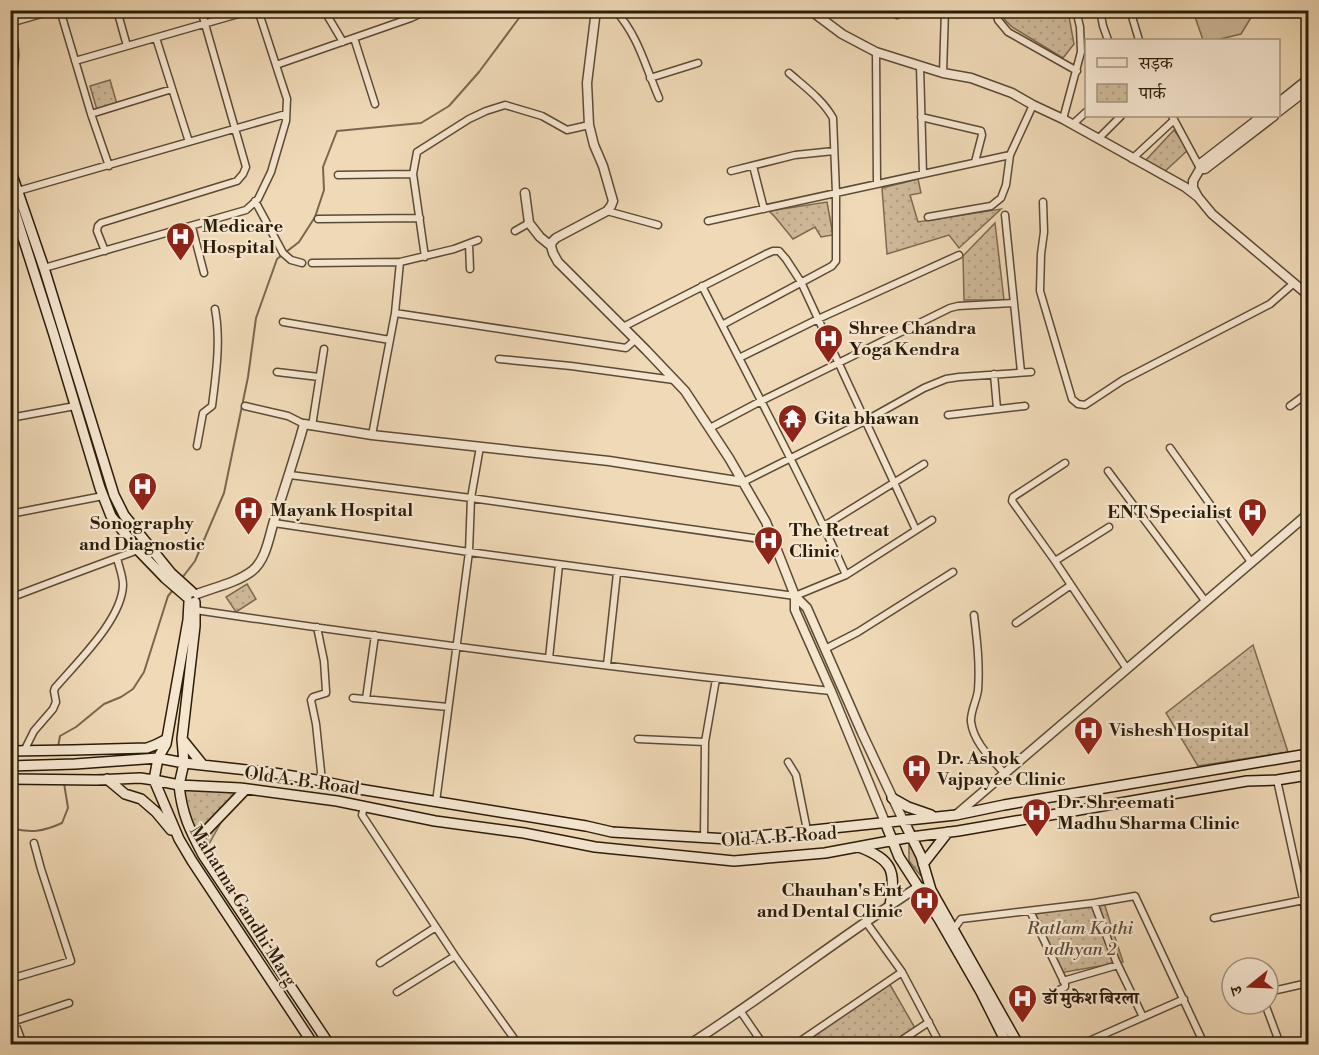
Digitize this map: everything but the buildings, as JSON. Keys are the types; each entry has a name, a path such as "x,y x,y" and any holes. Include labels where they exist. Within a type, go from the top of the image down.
{"main road":[{"path":"10,30 13,41 13,67 10,76"},
{"path":"10,89 12,95 10,102"},
{"path":"10,169 14,194 75,406 111,516 138,550 190,597 195,626 182,739 184,763 179,785"},
{"path":"14,194 44,268 114,495 124,515 168,576"},
{"path":"10,779 140,778 154,780 158,758 167,739 190,597"},
{"path":"10,751 147,748 167,739"},
{"path":"182,739 203,765"},
{"path":"71,765 73,750"},
{"name":"Old A. B. Road","path":"158,758 274,773 612,832 728,839 936,817 1308,754"},
{"path":"10,766 71,765 158,758"},
{"name":"Old A. B. Road","path":"154,780 179,785 246,789 337,801 435,821 524,833 595,847 734,861 825,853 1247,782 1308,775"},
{"path":"107,779 125,795 141,799 179,839"},
{"name":"Mahatma Gandhi Marg","path":"154,780 179,839 313,1044"},
{"name":"Mahatma Gandhi Marg","path":"179,785 186,822 203,855 330,1044"},
{"path":"196,841 246,789"},
{"path":"892,798 908,807 936,817"},
{"path":"903,820 921,856 931,890 1018,1044"},
{"path":"885,822 899,857 942,924 981,992 1007,1044"},
{"path":"923,864 948,832"},
{"path":"858,847 876,854 885,861 890,870 892,880 890,905"}],"street":[{"path":"10,23 55,10"},
{"path":"60,10 109,166"},
{"path":"117,10 128,46"},
{"path":"105,251 98,231 101,223 237,181 246,167 201,10"},
{"path":"75,61 252,10"},
{"path":"44,268 246,210 258,199 271,172 286,121 287,99 258,10"},
{"path":"324,10 344,42"},
{"path":"276,65 428,10"},
{"path":"596,10 588,83 589,125 613,201 607,211 556,238 552,242 552,253 558,262 685,391 743,482 774,541 795,596 795,610 885,822"},
{"path":"615,10 639,45 659,98"},
{"path":"799,10 814,12 842,33 876,52 943,73 971,78 1012,93 1073,124 1185,187 1198,197"},
{"path":"943,73 945,10"},
{"path":"996,10 998,20 1008,32 1077,71"},
{"path":"1064,119 1081,52 1080,27 1076,10"},
{"path":"1100,10 1108,39"},
{"path":"1130,10 1139,39"},
{"path":"156,38 189,142"},
{"path":"354,38 375,104"},
{"path":"876,52 877,184"},
{"path":"650,78 698,63"},
{"path":"920,66 923,174"},
{"path":"722,325 832,266 836,261 833,118 819,99 789,73"},
{"path":"1280,101 1308,80"},
{"path":"91,114 172,89"},
{"path":"1280,110 1308,89"},
{"path":"425,257 413,174 417,152 469,119 505,105 542,116 567,130 589,125"},
{"path":"928,217 990,206 1001,198 1006,185 1010,155 1033,105"},
{"path":"1073,124 1085,113"},
{"path":"14,194 286,114"},
{"path":"921,117 981,131 975,162"},
{"path":"1098,139 1120,117"},
{"path":"1261,117 1200,164 1200,169 1193,181 1193,188 1212,214 1308,295"},
{"path":"1200,169 1205,169 1273,117"},
{"path":"1132,159 1173,118 1200,169"},
{"path":"731,171 795,155 834,151"},
{"path":"708,221 1010,155"},
{"path":"753,166 764,209"},
{"path":"338,175 413,174"},
{"path":"525,193 529,223 551,246"},
{"path":"255,201 285,255 291,260 302,263"},
{"path":"1043,202 1044,232 1040,291 1072,399 1078,404 1085,405 1123,380 1270,304 1294,283"},
{"path":"607,211 658,225"},
{"path":"1005,215 1021,372"},
{"path":"318,219 420,218"},
{"path":"515,231 529,223"},
{"path":"192,227 204,273"},
{"path":"312,263 400,262 425,257 478,240"},
{"path":"469,244 470,269"},
{"path":"623,327 773,250 779,251 801,282 916,530"},
{"path":"739,358 818,319 959,255"},
{"path":"372,435 395,313 400,262"},
{"path":"702,286 824,526 846,575"},
{"path":"710,428 950,308 1013,303"},
{"path":"197,446 203,413 212,405 217,364 215,309"},
{"path":"395,313 626,348 636,339"},
{"path":"283,322 390,340"},
{"path":"190,597 239,579 254,569 267,547 308,425 324,349"},
{"path":"500,359 675,380"},
{"path":"277,372 319,377"},
{"path":"244,406 288,416 308,425 372,435 609,461 743,482 865,421 924,388 946,379 1031,372"},
{"path":"994,374 997,409"},
{"path":"1290,406 1308,393"},
{"path":"10,418 75,406"},
{"path":"948,415 1025,406"},
{"path":"436,802 469,552 471,498 480,447"},
{"path":"1170,448 1251,562"},
{"path":"1065,463 1013,497 1012,500 1127,669"},
{"path":"824,526 924,464"},
{"path":"1108,471 1206,602"},
{"path":"290,475 774,541"},
{"path":"10,514 103,496"},
{"path":"956,814 1308,514"},
{"path":"274,523 559,565 795,596 846,575 932,520"},
{"path":"1055,561 1108,527"},
{"path":"10,598 138,550"},
{"path":"24,750 34,731 53,709 56,702 55,688 90,649 117,606 123,586 117,558"},
{"path":"549,658 559,565"},
{"path":"825,649 858,632 953,572"},
{"path":"607,665 617,573"},
{"path":"1016,623 1071,585"},
{"path":"795,596 807,608 903,820"},
{"path":"190,597 317,627 716,679 831,691"},
{"path":"974,615 979,657 978,691 971,721 983,749 1004,773"},
{"path":"317,627 324,661 326,693 313,697 311,700 322,781"},
{"path":"366,699 375,635"},
{"path":"704,838 705,742 716,679"},
{"path":"353,698 448,706"},
{"path":"638,739 705,742"},
{"path":"788,762 796,775 807,830"},
{"path":"1277,780 1308,922"},
{"path":"364,807 362,814 455,956 518,1044"},
{"path":"10,979 70,962 34,843"},
{"path":"690,1044 741,1012 918,887 931,890"},
{"path":"942,924 954,929 961,919 1135,896 1204,1044"},
{"path":"1214,918 1304,900"},
{"path":"1094,903 1118,965 1143,1017"},
{"path":"1029,911 1064,981 1065,987 1055,992"},
{"path":"866,922 902,972 940,1044"},
{"path":"380,963 436,927"},
{"path":"397,992 455,956"},
{"path":"1064,981 1118,965"},
{"path":"796,1044 902,972"},
{"path":"1280,989 1308,983"},
{"path":"1083,1044 1184,999"},
{"path":"15,1021 69,1003"},
{"path":"10,1010 23,1043 15,1044"},
{"path":"741,1012 763,1044"},
{"path":"1270,1016 1280,1044"},
{"path":"896,1044 929,1022"}],"green space":[{"path":"1002,11 1068,11 1074,44 1063,58 1012,27 1005,20"},
{"path":"1193,11 1255,11 1241,34 1220,39 1203,39"},
{"path":"110,80 117,104 97,110 90,86"},
{"path":"1174,130 1188,150 1162,174 1146,160"},
{"path":"918,179 921,193 910,195 918,222 1001,209 959,248 949,235 887,254 882,188"},
{"path":"827,202 833,235 821,237 815,227 793,239 769,211"},
{"path":"995,223 1004,300 964,300 963,256"},
{"path":"247,584 256,599 236,612 226,597"},
{"path":"1253,645 1288,752 1198,766 1166,713"},
{"path":"179,785 240,788 203,855"},
{"path":"909,844 917,856 921,876 909,861"},
{"name":"Ratlam Kothi udhyan 2","path":"1104,903 1123,962 1060,973 1034,914"},
{"path":"889,983 915,1028 889,1044 801,1044"}],"waterway":[{"path":"182,578 195,561 224,493 248,377 256,318 277,259 299,242 315,217 324,190 323,167 337,131 421,123 449,106 479,72 525,10"},
{"path":"58,747 60,736 76,727 104,704 133,689 144,672 168,596 173,590"},
{"path":"10,828 37,831 62,823 68,808 64,783"}],"place":[{"name":"Medicare Hospital","path":"181,262"},
{"name":"Shree Chandra Yoga Kendra","path":"828,364"},
{"name":"Gita bhawan","path":"793,444"},
{"name":"Sonography and Diagnostic","path":"142,512"},
{"name":"Mayank Hospital","path":"249,536"},
{"name":"ENT Specialist","path":"1253,538"},
{"name":"The Retreat Clinic","path":"768,566"},
{"name":"Vishesh Hospital","path":"1088,756"},
{"name":"Dr. Ashok Vajpayee Clinic","path":"916,794"},
{"name":"Dr. Shreemati Madhu Sharma Clinic","path":"1036,838"},
{"name":"Chauhan's Ent and Dental Clinic","path":"924,926"},
{"name":"डॉ मुकेश बिरला","path":"1022,1024"}]}
